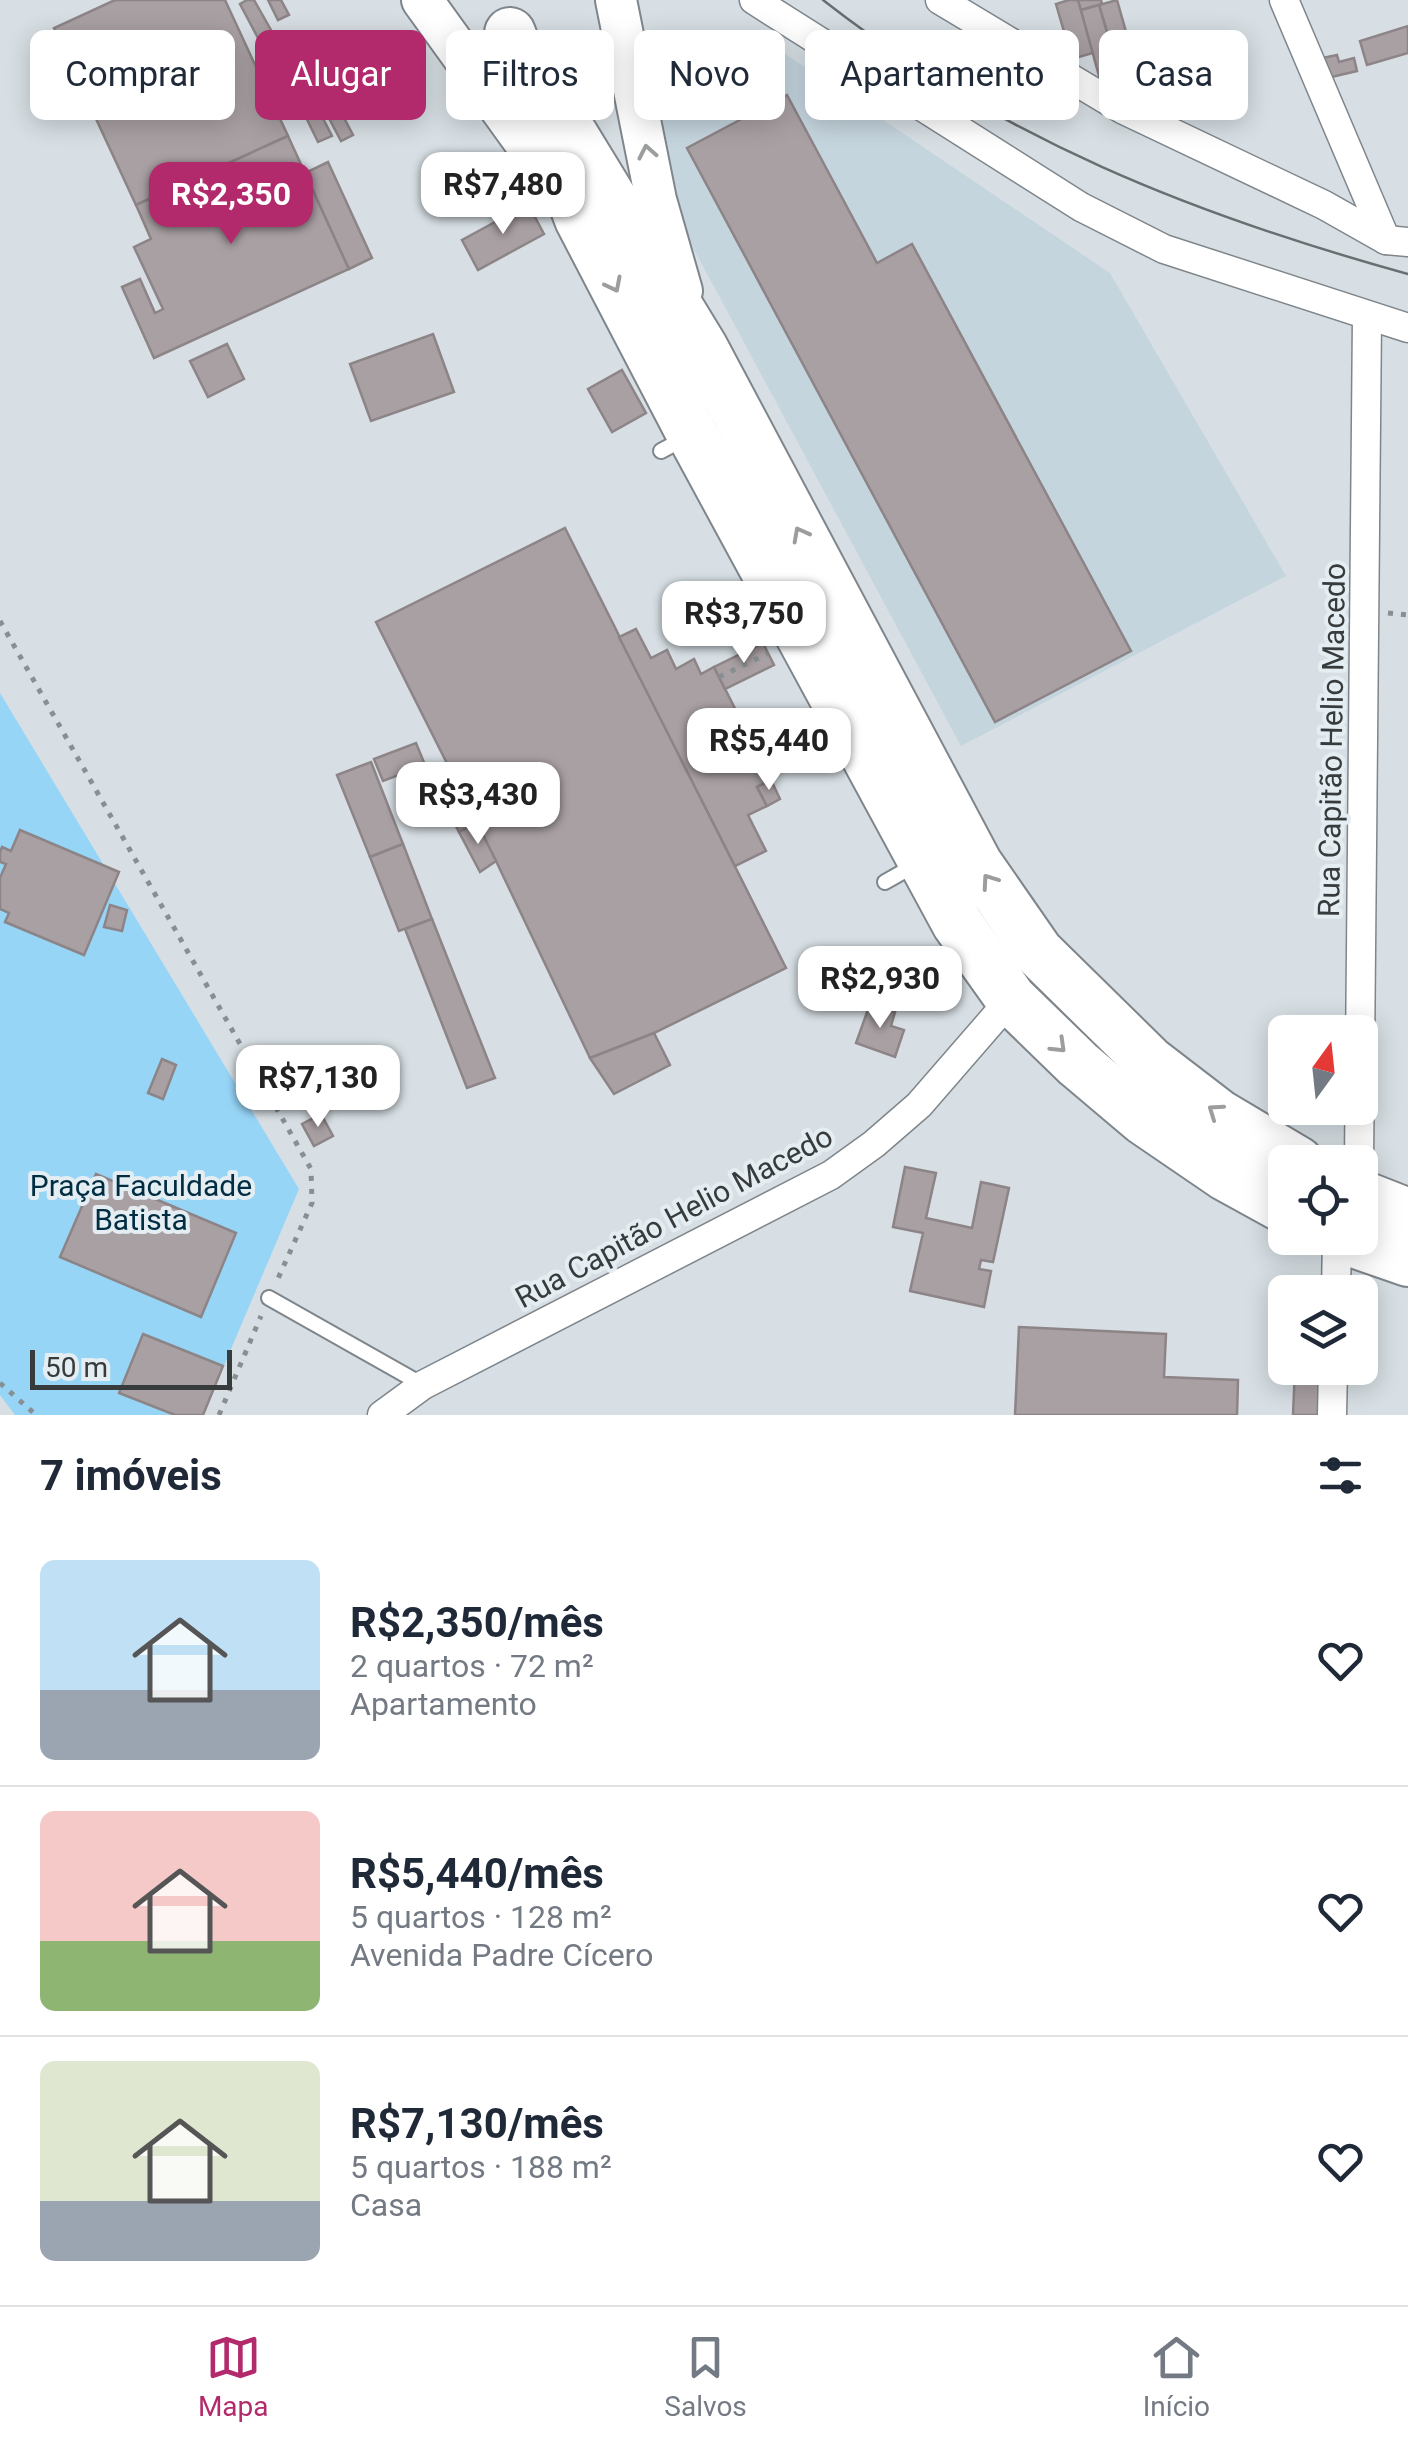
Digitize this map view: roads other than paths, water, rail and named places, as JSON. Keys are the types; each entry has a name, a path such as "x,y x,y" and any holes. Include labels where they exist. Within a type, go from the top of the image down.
{"highway":[{"path":"502,17 580,219 676,443 903,872 958,923 1011,998 1078,1064 1144,1118 1225,1175 1268,1199"},
{"path":"502,17 702,347 977,864 1038,952 1150,1062 1220,1115 1270,1145"},
{"path":"1378,1202 1408,1214"},
{"path":"1378,1251 1408,1261"}],"main road":[{"path":"422,0 580,219"},
{"path":"616,0 672,266 702,347"}],"street":[{"path":"754,0 1081,207 1164,249 1367,318 1408,328"},
{"path":"940,0 1122,110 1397,242"},
{"path":"1284,0 1397,242"},
{"name":"Rua Capitão Helio Macedo","path":"1360,1145 1367,318"},
{"name":"Rua Capitão Helio Macedo","path":"382,1415 423,1385 830,1175 874,1144 919,1104 1011,998"},
{"path":"1332,1415 1333,1385"}],"lane":[{"path":"269,1298 423,1385"}],"tram line":[{"path":"823,0 959,93 1101,167 1251,226 1408,274"}],"park label":[{"name":"Praça Faculdade Batista","path":"141,1203"}]}
